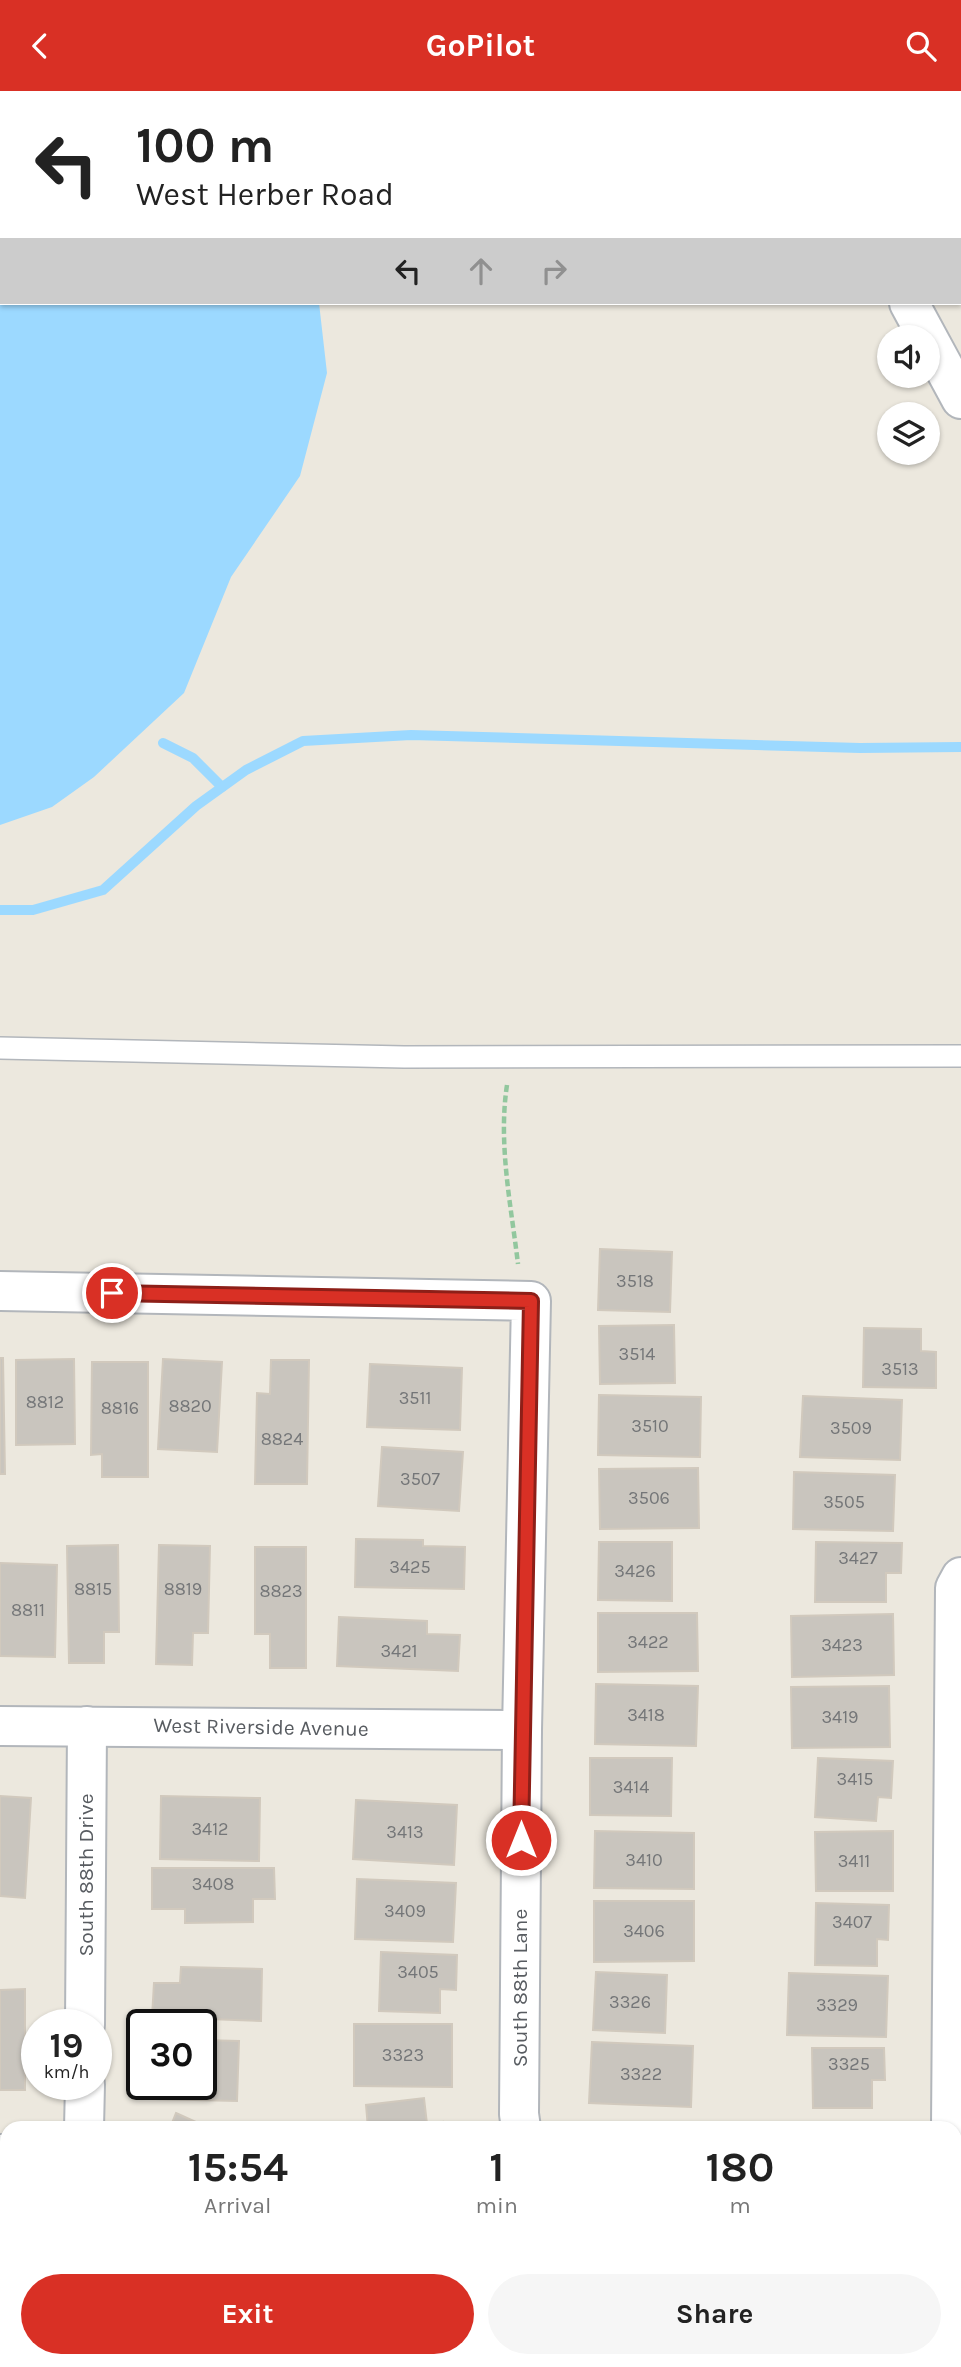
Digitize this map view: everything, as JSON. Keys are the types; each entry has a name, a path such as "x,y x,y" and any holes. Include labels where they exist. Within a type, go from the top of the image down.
{"street":[{"path":"910,305 961,399"},
{"path":"0,1291 531,1301"},
{"name":"South 88th Lane","path":"520,2121 522,1730 531,1301"},
{"path":"951,2121 956,1588 961,1577"},
{"name":"West Riverside Avenue","path":"0,1726 522,1730"},
{"name":"South 88th Drive","path":"85,2009 88,1726"},
{"path":"84,2121 85,2100"}],"lane":[{"path":"0,1048 513,1057 961,1056"}],"path":[{"path":"513,1057 504,1104 507,1179 518,1267 531,1301"}],"water":[{"path":"0,305 319,305 327,373 300,476 231,577 184,693 94,777 52,807 0,825"}],"building":[{"path":"600,1249 672,1252 670,1312 598,1310"},
{"path":"674,1325 675,1383 600,1384 599,1326"},
{"path":"864,1328 921,1329 921,1351 936,1352 936,1388 863,1387"},
{"path":"0,1358 3,1358 5,1474 0,1474"},
{"path":"74,1359 75,1444 16,1445 16,1360"},
{"path":"163,1359 222,1362 217,1452 158,1449"},
{"path":"271,1360 309,1360 307,1484 255,1484 257,1393 270,1394"},
{"path":"92,1362 148,1362 148,1477 102,1477 102,1454 91,1455"},
{"path":"370,1364 462,1368 460,1430 367,1427"},
{"path":"599,1395 701,1397 700,1457 598,1455"},
{"path":"803,1396 902,1400 900,1460 800,1457"},
{"path":"382,1447 463,1452 459,1511 378,1506"},
{"path":"698,1468 699,1528 600,1529 599,1469"},
{"path":"794,1472 895,1475 893,1531 793,1529"},
{"path":"356,1539 423,1540 423,1546 465,1547 464,1589 355,1587"},
{"path":"599,1542 672,1542 672,1601 598,1600"},
{"path":"816,1542 902,1543 901,1573 886,1573 886,1602 815,1602"},
{"path":"118,1545 119,1632 104,1632 104,1663 69,1663 67,1546"},
{"path":"159,1545 210,1546 208,1633 193,1633 192,1665 156,1664"},
{"path":"255,1547 306,1547 306,1668 270,1668 270,1634 255,1634"},
{"path":"0,1563 57,1565 55,1657 0,1656"},
{"path":"598,1613 697,1613 698,1671 598,1672"},
{"path":"893,1614 894,1675 792,1677 791,1616"},
{"path":"339,1617 427,1621 427,1634 460,1635 458,1671 337,1666"},
{"path":"596,1684 698,1686 696,1746 595,1744"},
{"path":"889,1686 890,1747 792,1748 791,1687"},
{"path":"590,1758 672,1758 671,1816 590,1815"},
{"path":"818,1758 893,1761 891,1798 878,1797 876,1821 815,1817"},
{"path":"0,1796 31,1798 25,1898 0,1896"},
{"path":"161,1796 260,1798 259,1861 160,1859"},
{"path":"356,1800 457,1805 454,1865 353,1859"},
{"path":"595,1831 694,1833 694,1889 594,1888"},
{"path":"893,1831 893,1891 816,1891 815,1832"},
{"path":"152,1868 274,1868 275,1899 253,1899 253,1922 185,1923 185,1909 152,1909"},
{"path":"357,1879 456,1883 453,1942 355,1939"},
{"path":"594,1901 694,1901 694,1961 594,1962"},
{"path":"816,1903 889,1905 888,1940 877,1939 877,1966 815,1965"},
{"path":"381,1952 457,1955 456,1990 440,1989 440,2013 379,2011"},
{"path":"181,1967 262,1969 261,2021 217,2019 217,2009 152,2009 154,1983 180,1983"},
{"path":"596,1972 667,1975 665,2033 593,2030"},
{"path":"789,1973 888,1976 886,2037 787,2035"},
{"path":"25,1989 25,2009 21,2009 21,2090 0,2090 0,1990"},
{"path":"354,2024 452,2024 452,2087 354,2086"},
{"path":"217,2040 239,2041 237,2101 194,2100 217,2100"},
{"path":"592,2042 693,2046 691,2107 589,2103"},
{"path":"812,2048 884,2048 885,2080 872,2080 872,2108 813,2108"},
{"path":"424,2098 427,2121 367,2121 366,2105"},
{"path":"176,2113 194,2121 173,2121"}],"waterway":[{"path":"0,910 33,910 103,890 196,806 246,770 303,741 411,735 860,748 961,747"},
{"path":"163,743 193,758 222,787"}],"route":[{"path":"112,1293 531,1301 521,1840"}]}
